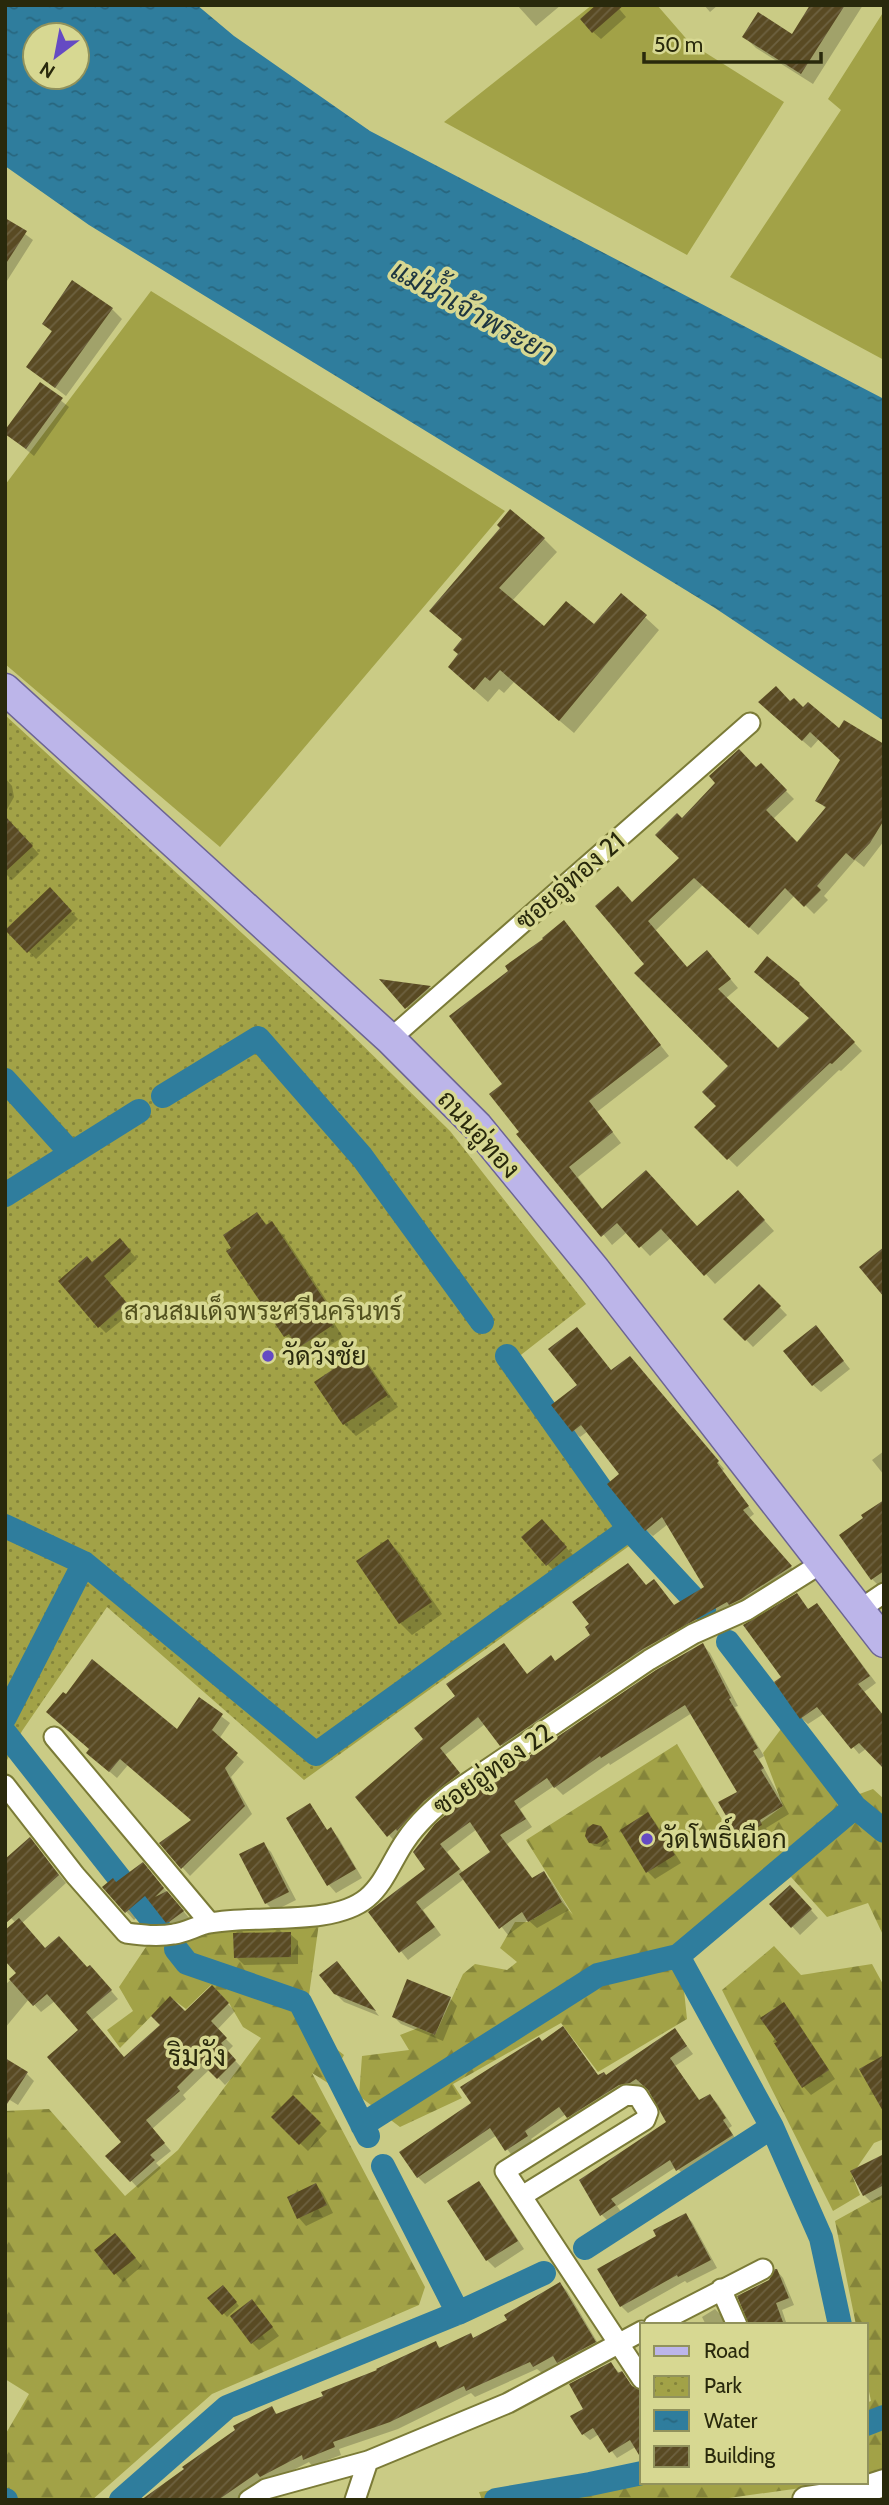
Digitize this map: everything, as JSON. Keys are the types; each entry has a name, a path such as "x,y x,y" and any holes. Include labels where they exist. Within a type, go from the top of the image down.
{"main road":[{"name":"ถนนอู่ทอง","path":"5,689 390,1039 485,1137 595,1270 884,1642"}],"street":[{"name":"ซอยอู่ทอง 21","path":"390,1039 750,723"},
{"name":"ซอยอู่ทอง 22","path":"5,1785 75,1875 126,1933 149,1936 174,1934 210,1923 333,1913 354,1908 380,1884 405,1840 427,1814 451,1794 649,1660 693,1634 747,1610 822,1563"},
{"path":"859,1610 884,1593"},
{"path":"54,1737 210,1923"},
{"path":"522,2196 645,2120 648,2112 638,2096 626,2095 505,2171 640,2376"},
{"path":"658,2323 763,2269"},
{"path":"721,2289 736,2323"},
{"path":"249,2500 266,2489 368,2461 508,2403 640,2332"},
{"path":"355,2500 368,2461"},
{"path":"806,2500 853,2493 884,2483"}],"green space":[{"path":"592,5 657,5 690,43 784,102 687,255 444,122"},
{"path":"884,11 884,360 730,277 841,110 828,99"},
{"path":"151,291 505,511 220,847 5,664 5,485"},
{"name":"สวนสมเด็จพระศรีนครินทร์","path":"5,715 343,1026 450,1131 586,1304 517,1358 643,1536 304,1780 107,1607 22,1731 5,1764"},
{"path":"781,1729 854,1796 873,1789 884,1799 884,1937 868,1903 827,1917 791,1877 722,1932 686,1938 682,1971 687,2019 598,2072 561,2023 453,2084 462,2098 400,2127 359,2096 362,2056 409,2050 400,2035 418,2028 435,2035 463,1974 475,1964 507,1970 517,1962 500,1948 515,1922 528,1922 562,1902 573,1915 526,1840 677,1744 739,1848 738,1840 783,1806 763,1753"},
{"path":"319,1923 305,2024 344,2055 328,2083 312,2073 425,2287 419,2305 212,2394 92,2500 5,2500 5,2435 29,2394 5,2379 5,2111 49,2109 125,2196 178,2150 261,2038 243,2027 229,2003 211,1985 186,2009 170,1997 120,2048 107,2030 133,2011 119,1987 150,1941 231,1924"},
{"path":"774,1946 801,1975 872,1964 884,1986 884,2139 874,2143 852,2175 860,2195 833,2211 722,1990"},
{"path":"884,2194 884,2476 868,2479 868,2402 871,2401 868,2387 868,2323 856,2323 835,2221"},
{"path":"640,2465 640,2484 829,2484 715,2500 482,2500 479,2492 599,2476"}],"water":[{"name":"แม่น้ำเจ้าพระยา","path":"5,5 197,5 234,36 370,131 884,399 884,721 715,608 89,225 5,166"}],"building":[{"path":"596,5 624,5 592,33 580,19"},
{"path":"810,5 845,5 801,74 742,37 758,12 792,34"},
{"path":"5,218 27,231 5,265"},
{"path":"72,280 113,308 55,388 26,367 52,331 42,324"},
{"path":"40,382 63,398 26,449 5,434 5,430"},
{"path":"510,509 545,538 499,588 544,626 566,601 594,624 621,593 647,615 559,721 500,670 490,681 485,677 474,690 448,667 458,654 453,650 462,639 429,611 500,528 497,525"},
{"path":"776,686 790,701 794,698 803,707 808,702 839,728 844,720 884,744 884,820 870,843 854,860 846,853 817,886 821,890 804,907 785,888 749,928 694,878 648,921 687,967 707,950 731,979 718,989 778,1048 809,1018 754,972 767,956 800,983 855,1042 727,1160 694,1127 716,1106 702,1092 728,1066 634,973 644,964 595,906 618,886 632,902 679,858 655,835 677,813 682,818 715,783 709,776 739,749 756,767 761,763 787,790 766,810 797,842 826,807 815,801 840,760 810,732 802,741 758,702"},
{"path":"5,816 33,846 5,872"},
{"path":"50,887 72,911 27,953 5,930"},
{"path":"564,920 661,1045 589,1101 613,1132 569,1167 602,1209 646,1170 697,1226 738,1190 765,1220 704,1276 661,1229 639,1248 617,1223 601,1237 516,1134 519,1132 489,1094 502,1084 449,1016 508,971 505,966"},
{"path":"379,979 431,986 405,1009"},
{"path":"257,1212 266,1225 272,1221 329,1307 324,1311 333,1325 298,1348 289,1334 284,1337 226,1251 231,1248 223,1235"},
{"path":"120,1238 131,1251 104,1276 127,1303 98,1328 58,1281 87,1256 92,1262"},
{"path":"884,1247 884,1297 859,1267"},
{"path":"759,1284 781,1306 745,1341 723,1319"},
{"path":"816,1325 844,1361 812,1386 783,1351"},
{"path":"577,1327 611,1370 630,1356 719,1461 717,1463 749,1506 743,1510 792,1566 741,1599 729,1605 727,1602 643,1649 500,1746 478,1717 440,1748 460,1773 424,1801 397,1831 396,1829 387,1837 355,1797 423,1739 414,1728 455,1696 446,1684 504,1643 527,1674 551,1655 555,1661 590,1635 585,1627 589,1624 572,1602 628,1563 646,1585 654,1579 674,1605 704,1587 662,1517 645,1531 607,1484 619,1474 581,1425 572,1432 551,1405 577,1385 548,1349"},
{"path":"359,1352 388,1395 343,1425 314,1382"},
{"path":"884,1500 884,1571 871,1580 839,1535 863,1518 861,1515"},
{"path":"542,1519 567,1547 546,1566 521,1537"},
{"path":"388,1539 432,1602 399,1624 356,1561"},
{"path":"797,1593 808,1609 817,1603 870,1676 858,1684 884,1716 884,1769 859,1743 851,1749 817,1707 800,1719 774,1682 781,1677 743,1625"},
{"path":"703,1643 731,1698 729,1699 758,1748 753,1751 764,1768 761,1770 783,1806 760,1820 762,1825 739,1838 718,1802 737,1792 685,1705 601,1758 600,1756 554,1788 547,1778 514,1801 526,1819 500,1835 532,1878 544,1871 562,1902 528,1922 522,1912 499,1929 459,1874 490,1852 470,1822 440,1844 460,1869 416,1902 435,1927 399,1953 368,1912 425,1869 413,1852 435,1824 458,1804 656,1670"},
{"path":"92,1659 177,1729 199,1697 223,1714 212,1730 238,1753 225,1768 245,1806 181,1869 159,1843 191,1820 120,1759 109,1772 86,1753 89,1749 46,1712 63,1692 66,1694"},
{"path":"310,1803 327,1830 331,1827 356,1869 327,1886 286,1818"},
{"path":"648,1812 675,1855 646,1873 620,1830"},
{"path":"593,1824 601,1826 608,1837 597,1844 589,1843 585,1836 587,1828"},
{"path":"30,1837 59,1875 5,1924 5,1859"},
{"path":"264,1842 289,1892 265,1904 239,1854"},
{"path":"143,1862 164,1888 155,1897 167,1891 184,1911 169,1922 166,1923 145,1896 125,1913 102,1887 113,1878 116,1882"},
{"path":"790,1885 812,1909 791,1928 769,1904"},
{"path":"19,1918 45,1948 59,1936 112,1990 86,2012 124,2057 160,2025 151,2016 170,1996 185,2011 212,1985 229,2003 211,2021 227,2038 221,2043 236,2060 217,2079 201,2063 177,2087 180,2091 146,2120 165,2143 150,2155 155,2160 130,2182 105,2156 121,2142 47,2057 78,2030 47,1994 33,2006 9,1979 16,1973 5,1961 5,1930"},
{"path":"291,1932 291,1957 234,1958 233,1933"},
{"path":"337,1961 376,2011 334,1994 319,1975"},
{"path":"407,1979 451,1997 435,2035 392,2017"},
{"path":"784,2002 829,2070 802,2088 774,2043 777,2042 760,2018"},
{"path":"563,2026 598,2075 604,2072 606,2075 675,2028 687,2046 670,2058 699,2100 710,2094 726,2118 723,2120 733,2135 676,2171 670,2160 611,2199 616,2205 600,2216 579,2180 666,2122 648,2090 636,2079 619,2085 567,2118 559,2107 525,2131 528,2136 505,2151 490,2128 417,2178 399,2152 471,2103 460,2087 539,2037 542,2041"},
{"path":"884,2055 884,2113 859,2069"},
{"path":"5,2058 28,2072 5,2107"},
{"path":"293,2095 321,2123 299,2145 271,2117"},
{"path":"884,2154 884,2185 863,2196 850,2171"},
{"path":"479,2181 518,2241 486,2261 447,2201"},
{"path":"316,2183 327,2205 297,2219 287,2197"},
{"path":"686,2213 711,2260 678,2277 677,2275 620,2307 597,2269 656,2236 653,2230"},
{"path":"115,2233 136,2258 114,2275 94,2250"},
{"path":"777,2269 789,2298 776,2303 783,2323 748,2323 737,2296 769,2280"},
{"path":"560,2282 596,2342 557,2363 553,2356 533,2367 530,2362 466,2391 464,2386 390,2422 333,2442 335,2447 303,2460 302,2455 260,2477 257,2473 218,2500 141,2500 235,2430 233,2426 272,2406 276,2414 323,2396 321,2392 377,2370 436,2341 439,2348 471,2333 473,2338 507,2320 504,2315"},
{"path":"223,2285 237,2302 222,2315 207,2298"},
{"path":"252,2299 273,2327 251,2344 230,2316"},
{"path":"611,2362 618,2373 622,2371 632,2386 640,2390 640,2457 630,2440 609,2453 593,2428 582,2435 570,2416 583,2409 569,2384"}],"waterway":[{"path":"163,1096 258,1038 362,1157 482,1322"},
{"path":"5,1080 70,1152"},
{"path":"5,1195 139,1111"},
{"path":"507,1356 629,1529 704,1610"},
{"path":"5,1526 84,1563 316,1754 629,1529"},
{"path":"5,1717 84,1563"},
{"path":"728,1642 855,1807 884,1831"},
{"path":"5,1733 161,1931"},
{"path":"362,2125 598,1975 678,1956 855,1807"},
{"path":"176,1949 187,1963 300,2002 368,2136"},
{"path":"678,1956 772,2127 821,2238 840,2323"},
{"path":"585,2248 772,2127"},
{"path":"383,2166 458,2313"},
{"path":"121,2500 227,2407 458,2313 544,2273"},
{"path":"868,2423 884,2417"},
{"path":"496,2500 640,2473"}],"place":[{"name":"วัดวังชัย","path":"268,1356"},
{"name":"วัดโพธิ์เผือก","path":"647,1839"}],"district":[{"name":"ริมวัง","path":"197,2056"}]}
